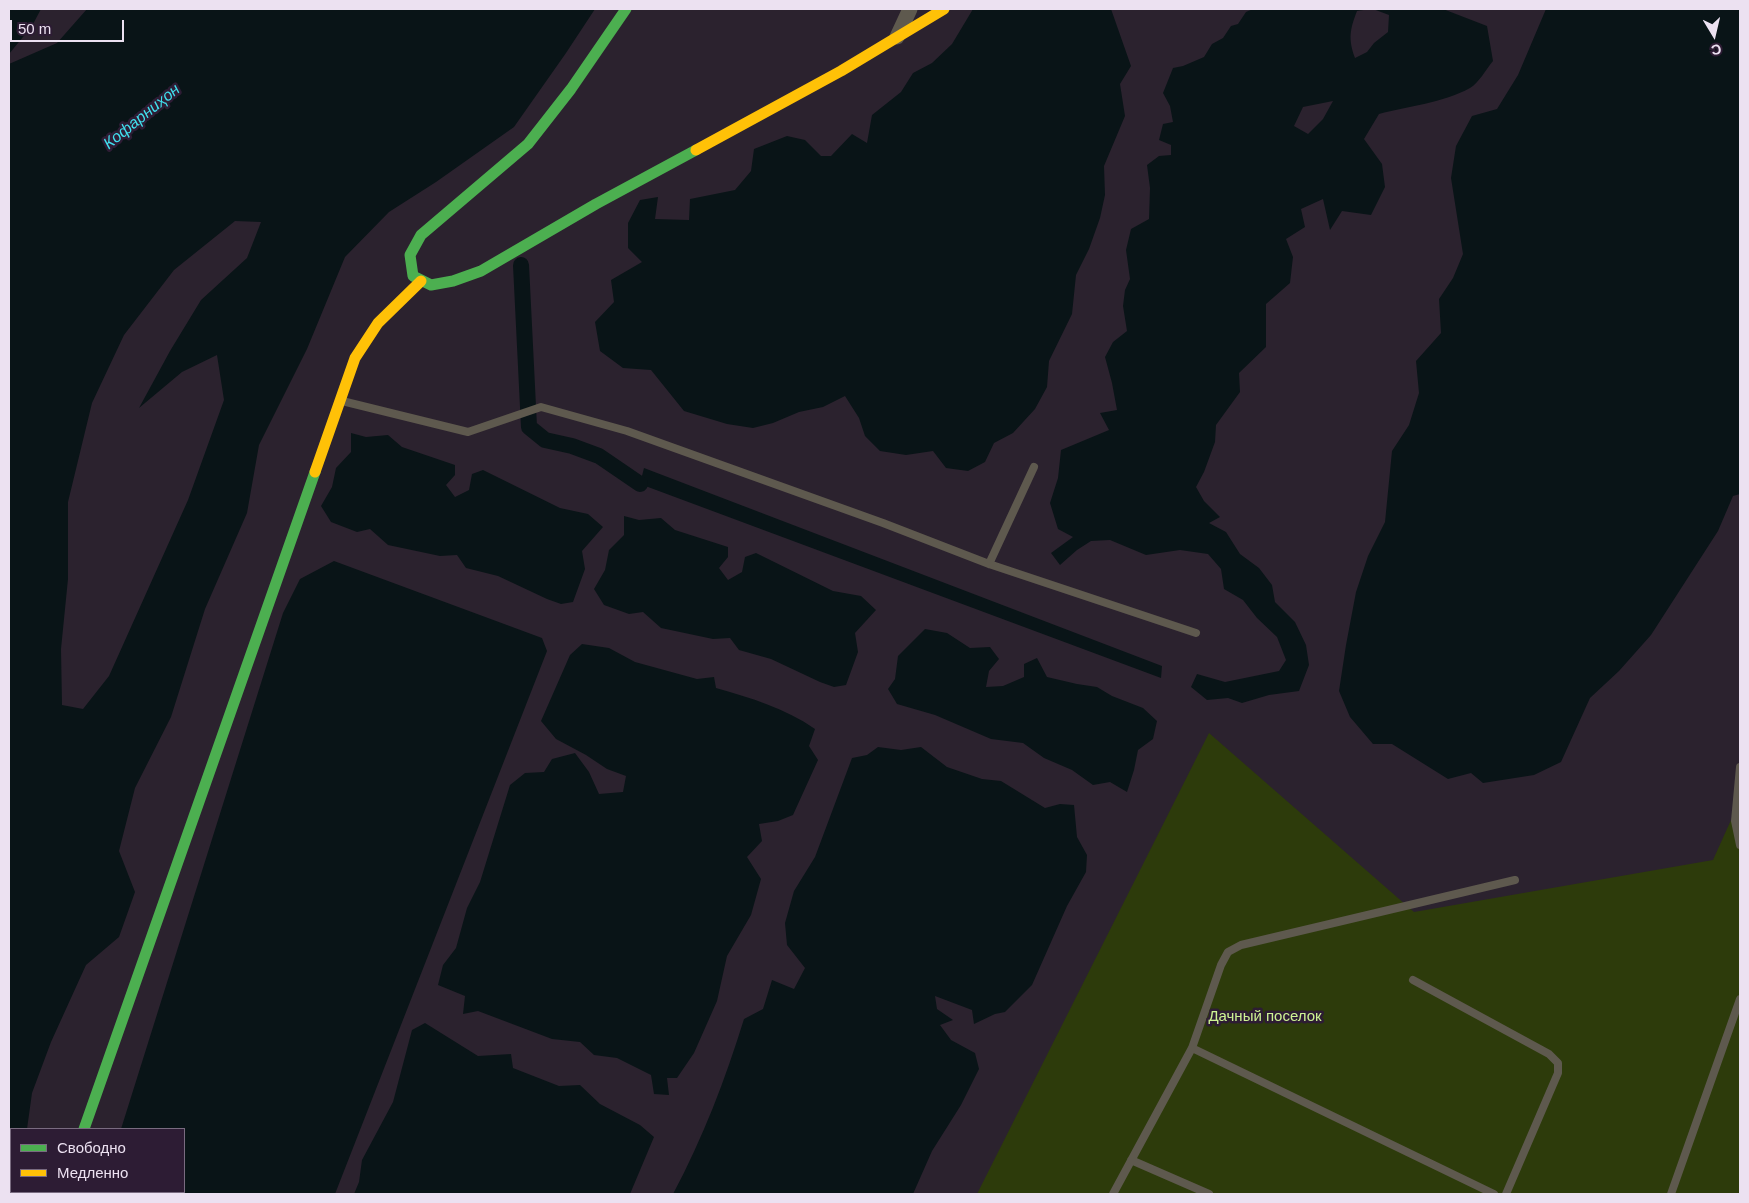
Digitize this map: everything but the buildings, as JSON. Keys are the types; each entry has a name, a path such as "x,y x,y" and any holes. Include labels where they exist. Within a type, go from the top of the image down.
{"street":[{"path":"626,9 571,89 528,144 422,235 410,255 413,276 431,285 453,281 481,271 596,204 841,71 944,9"},
{"path":"897,37 910,9"},
{"path":"84,1128 355,358 378,322 421,281"}],"lane":[{"path":"340,400 468,432 541,407 628,431 874,520 989,564 1196,633"},
{"path":"989,564 1034,468"},
{"path":"1740,767 1735,821 1740,845"},
{"path":"1113,1194 1192,1048 1221,965 1228,952 1241,945 1515,880"},
{"path":"1413,980 1549,1054 1558,1062 1558,1073 1506,1194"},
{"path":"1671,1194 1740,999"},
{"path":"1192,1048 1494,1194"},
{"path":"1131,1160 1209,1194"}],"green space":[{"name":"Дачный поселок","path":"1209,733 1414,912 1713,860 1740,800 1740,1194 977,1194"}],"water":[{"path":"9,9 41,9 32,26 9,54"},
{"name":"Кофарниҳон","path":"87,9 595,9 514,127 436,182 389,212 345,257 307,349 259,445 247,513 205,609 171,717 135,788 119,851 135,892 119,937 86,965 51,1042 32,1093 27,1128 10,1128 9,1194 9,64 57,43","holes":["235,221 261,222 247,258 201,300 139,408 182,372 217,355 224,400 188,500 109,676 83,709 62,705 61,649 68,579 68,502 92,403 124,335 174,270"]},
{"path":"973,9 1111,9 1131,66 1120,84 1125,116 1104,166 1105,195 1100,218 1089,249 1076,275 1072,314 1049,361 1047,387 1035,409 1013,433 994,443 985,462 968,471 946,468 933,451 906,455 880,451 865,436 859,418 845,396 823,407 799,412 773,423 753,428 727,424 684,411 651,370 623,368 600,351 595,322 614,302 611,280 642,262 628,248 628,223 640,200 658,197 655,219 689,220 690,199 735,190 751,171 754,149 787,136 805,140 821,156 831,156 852,134 867,143 872,115 901,92 913,73 932,63 952,44"},
{"path":"1253,9 1370,9 1357,11 1353,23 1351,40 1355,58 1367,52 1374,43 1388,32 1389,15 1373,9 1443,9 1487,26 1493,61 1476,83 1460,93 1437,101 1379,114 1364,139 1382,164 1385,187 1371,215 1342,211 1330,230 1323,199 1301,209 1305,227 1286,239 1293,257 1290,283 1266,304 1266,347 1239,373 1240,392 1216,425 1215,442 1204,472 1196,487 1204,501 1220,517 1209,523 1226,532 1240,554 1259,568 1272,585 1275,602 1295,622 1306,645 1309,665 1299,691 1269,695 1242,703 1228,698 1207,700 1191,687 1197,674 1225,682 1279,671 1286,660 1277,637 1257,618 1243,600 1224,589 1221,569 1208,554 1180,550 1146,555 1110,540 1091,541 1060,565 1051,553 1073,537 1058,529 1050,503 1058,478 1061,450 1109,430 1100,413 1117,410 1105,357 1113,342 1127,331 1123,306 1125,290 1130,279 1126,250 1131,229 1149,219 1150,188 1147,165 1159,156 1171,155 1171,145 1159,140 1163,124 1173,122 1170,106 1163,93 1173,68 1204,57 1212,44 1223,38 1231,26 1238,24 1246,12","holes":["1333,101 1323,119 1308,134 1294,126 1303,107"]},
{"path":"1546,9 1740,9 1740,494 1733,496 1718,531 1651,635 1619,671 1590,698 1561,762 1534,775 1483,783 1471,773 1448,779 1392,744 1373,744 1350,717 1339,691 1356,592 1368,556 1385,522 1392,451 1409,425 1419,393 1416,361 1441,333 1439,299 1453,278 1463,254 1451,178 1456,146 1472,116 1497,109 1518,75"},
{"path":"351,433 366,437 388,435 402,447 455,465 455,475 446,485 455,497 469,490 472,474 483,470 560,508 588,514 603,527 582,551 585,569 573,602 561,604 498,576 466,568 457,555 440,556 388,545 370,529 357,532 331,522 321,506 332,487 336,468 351,452"},
{"path":"644,468 1162,666 1161,678 640,484"},
{"path":"624,516 639,520 661,518 675,530 728,547 728,557 719,568 728,580 742,572 745,557 756,553 833,591 861,596 876,610 855,633 858,652 846,685 834,687 771,659 739,650 730,638 713,639 661,628 643,612 629,614 604,605 594,589 605,570 609,550 624,535"},
{"path":"334,561 542,638 547,651 335,1194 101,1194 185,1193 185,1128 121,1128 283,613 300,579"},
{"path":"925,629 947,633 970,648 990,647 999,659 989,671 986,687 1003,686 1024,677 1024,664 1037,658 1047,677 1097,687 1112,696 1143,708 1157,721 1153,739 1138,750 1127,792 1110,782 1093,785 1072,770 1044,758 1023,743 991,739 935,715 897,704 888,689 895,679 898,656"},
{"path":"582,644 609,648 635,662 697,679 714,677 716,688 780,709 815,729 809,746 818,760 793,815 778,821 759,824 762,841 747,857 761,879 751,915 727,956 717,1001 694,1053 677,1078 667,1078 669,1095 654,1094 651,1075 617,1058 594,1055 580,1042 552,1039 478,1011 463,1014 465,996 438,985 443,965 456,948 467,908 480,882 510,785 525,773 544,772 552,759 575,753 589,772 599,794 623,792 626,776 607,769 556,739 541,721 570,655"},
{"path":"878,747 901,750 921,747 947,767 982,779 1001,781 1045,808 1060,804 1074,805 1077,837 1087,855 1086,872 1067,906 1032,985 1005,1012 995,1014 974,1024 972,1010 935,996 937,1009 953,1020 940,1025 951,1040 975,1053 979,1069 961,1105 932,1151 913,1194 673,1194 713,1108 744,1019 763,1009 772,980 794,989 805,968 787,945 785,923 794,891 815,857 852,758 867,755"},
{"path":"425,1023 478,1056 511,1054 513,1068 559,1086 580,1085 600,1104 640,1125 654,1137 630,1194 354,1194 359,1182 362,1160 393,1102 412,1030"}],"waterway":[{"path":"521,265 529,427 545,440 572,446 599,456 640,484"}],"traffic: fast":[{"path":"626,9 571,89 528,144 421,235 410,255 413,276 431,285 453,281 481,271 596,204 696,150"},
{"path":"84,1128 315,472"}],"traffic: slow":[{"path":"696,150 841,71 944,9"},
{"path":"315,472 355,358 378,323 421,281"}]}
